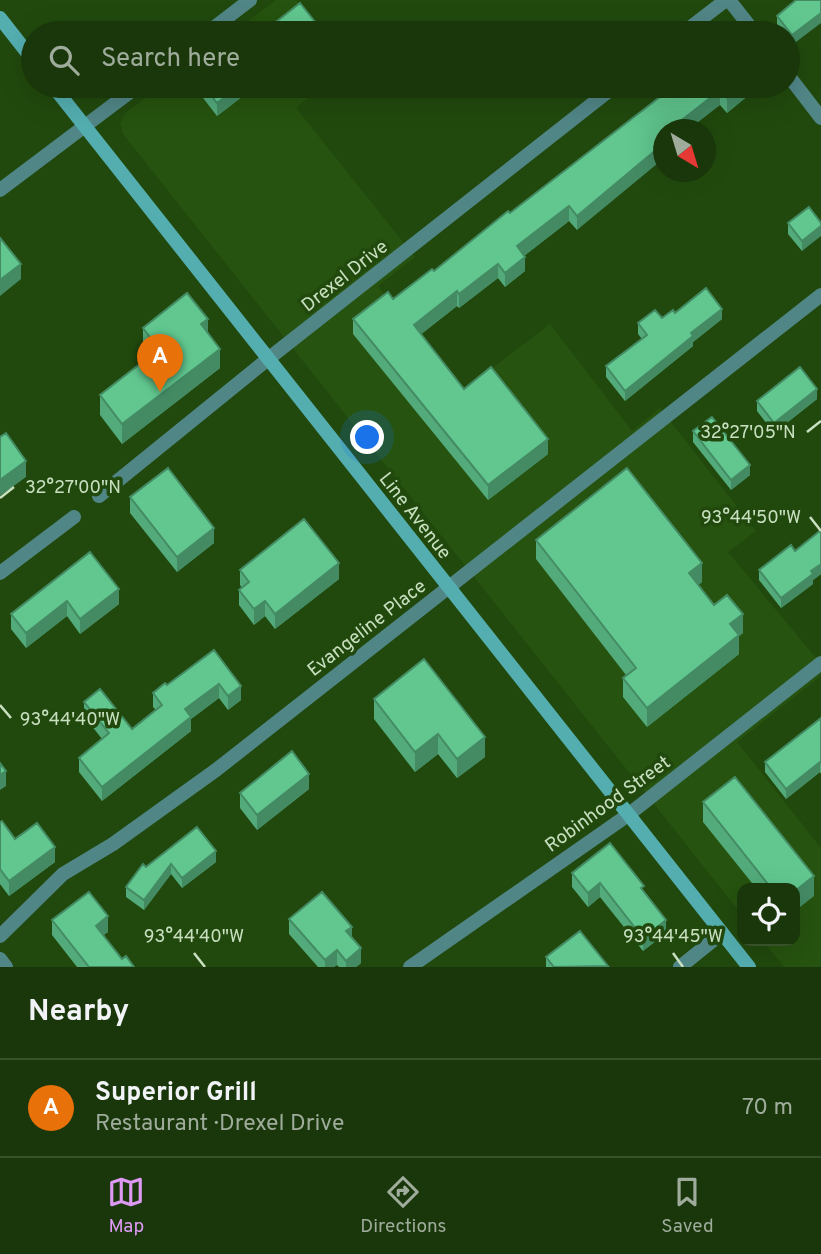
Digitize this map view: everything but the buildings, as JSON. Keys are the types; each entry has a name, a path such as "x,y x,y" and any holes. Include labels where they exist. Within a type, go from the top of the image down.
{"main road":[{"path":"0,18 21,45"},
{"name":"Line Avenue","path":"64,98 748,967"}],"street":[{"path":"223,21 250,0"},
{"path":"699,21 727,0 745,21"},
{"path":"800,91 821,118"},
{"path":"0,190 122,98"},
{"name":"Drexel Drive","path":"99,496 600,98"},
{"name":"Evangeline Place","path":"0,936 63,874 113,844 177,799 821,295"},
{"path":"0,573 74,517"},
{"name":"Robinhood Street","path":"410,967 628,815 821,663"},
{"path":"680,967 722,933"},
{"path":"0,959 6,967"}],"shaded area":[{"path":"276,0 297,0 314,21 248,21"},
{"path":"145,98 308,98 296,108 415,257 378,286 461,392 550,324 632,431 660,408 756,531 728,552 821,664 821,676 737,742 821,848 821,967 784,967 767,946 800,946 800,883 737,883 737,909 123,134 120,123 125,113"}],"place":[{"name":"Superior Grill","path":"160,392"}]}
